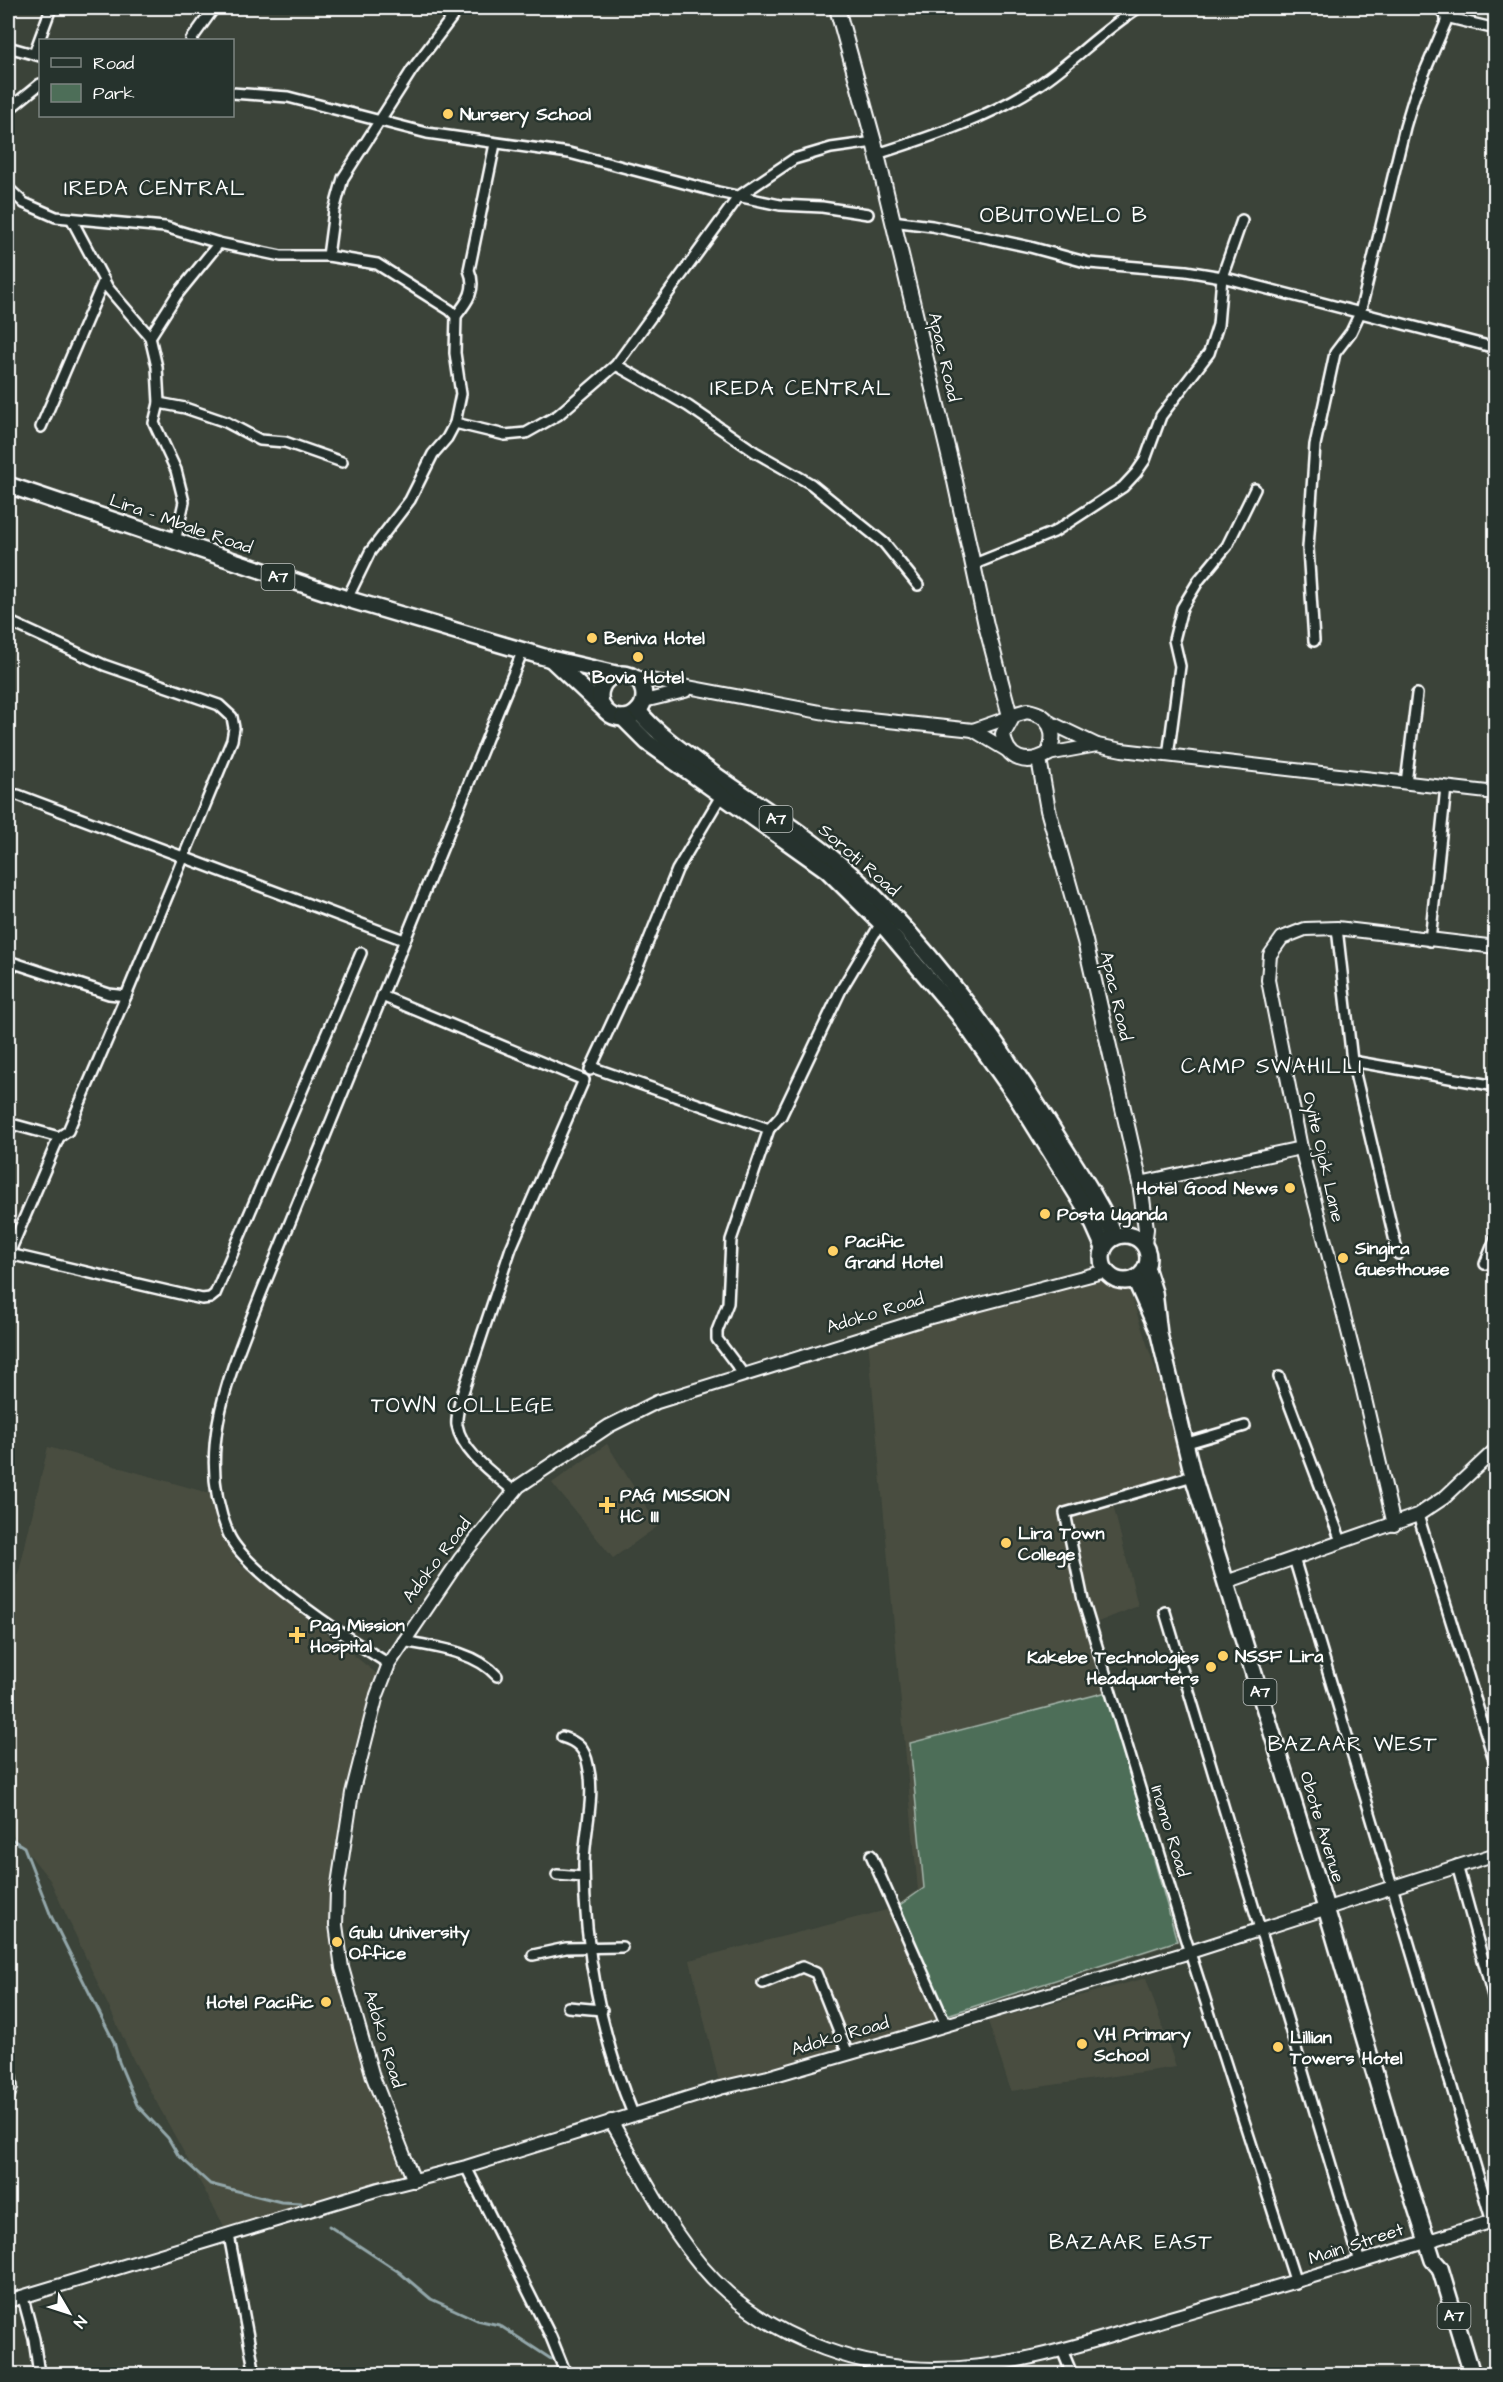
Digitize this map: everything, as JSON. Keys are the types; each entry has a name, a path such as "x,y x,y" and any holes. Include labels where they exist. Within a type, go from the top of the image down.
{"main road":[{"name":"Apac Road","path":"838,8 876,148 972,565 1012,716"},
{"name":"Lira - Mbale Road","path":"8,485 347,599 551,659"},
{"name":"A7","path":"551,659 635,677 643,688 641,706 651,736"},
{"name":"A7","path":"551,659 610,716 623,718 651,736"},
{"path":"602,707 601,687 610,676 616,674"},
{"path":"623,718 641,706"},
{"path":"1028,711 1036,712 1049,722 1053,739 1043,756 1022,760 1008,751 1003,734 1012,716 1028,711"},
{"name":"Soroti Road","path":"651,736 722,794 827,870 886,918"},
{"name":"Soroti Road","path":"651,736 680,751 836,861 886,918"},
{"name":"Apac Road","path":"1043,756 1048,810 1085,941 1140,1183 1146,1229 1144,1244"},
{"name":"A7","path":"886,918 1028,1088 1100,1205 1115,1237"},
{"name":"A7","path":"963,1010 1088,1212 1104,1248 1102,1264 1106,1271"},
{"path":"1104,1248 1115,1237 1131,1235 1144,1244"},
{"name":"A7","path":"1144,1244 1148,1260 1146,1267"},
{"path":"1106,1271 1119,1280 1135,1279 1146,1267"},
{"name":"Obote Avenue","path":"1146,1267 1156,1299 1159,1334 1193,1476 1326,1908 1377,2085 1426,2240 1433,2260 1440,2268 1472,2374"},
{"name":"Obote Avenue","path":"1135,1279 1159,1334"},
{"name":"Obote Avenue","path":"1433,2260 1431,2271 1462,2374"}],"street":[{"path":"42,39 51,8"},
{"path":"192,39 213,8"},
{"path":"328,256 334,211 343,178 438,33 459,8"},
{"path":"455,423 505,435 526,432 558,415 616,365 739,196 794,159 831,148 876,148 960,126 1011,101 1041,83 1138,8"},
{"path":"1440,8 1446,16 1496,29"},
{"path":"1314,640 1308,548 1315,445 1335,353 1351,332 1360,313 1405,128 1414,97 1444,30 1446,16"},
{"path":"8,47 37,55"},
{"path":"8,110 39,85"},
{"path":"234,93 288,97 427,133 569,153 739,196 790,206 822,207 868,214"},
{"path":"347,599 370,552 410,500 433,454 447,438 455,423 461,394 456,353 456,316 470,298 474,284 469,270 477,241 495,144"},
{"path":"8,188 24,203 42,213 72,220 99,220 165,227 219,243 281,256 328,256 368,261 384,267 456,316"},
{"path":"72,220 119,303 150,338 157,367 159,403 154,423 176,470 184,502 175,542"},
{"path":"972,565 1054,532 1123,488 1136,473 1145,460 1161,416 1209,353 1218,325 1222,277 1242,220"},
{"path":"892,221 932,226 1030,247 1089,263 1222,277 1496,348"},
{"path":"150,338 176,296 219,243"},
{"path":"41,427 104,280"},
{"path":"616,365 706,418 779,467 812,484 884,543 918,585"},
{"path":"159,403 185,408 226,422 260,440 285,442 342,462"},
{"path":"1168,756 1180,666 1174,640 1182,608 1199,580 1227,546 1255,489"},
{"path":"8,621 104,665 219,705 232,717 234,728 232,740 74,1124 59,1137 8,1255 202,1299 210,1298 215,1294 361,953"},
{"path":"389,1664 254,1569 228,1534 214,1476 214,1444 225,1389 404,940 523,650"},
{"path":"635,677 689,690 841,716 973,730 1008,751"},
{"path":"641,706 689,690"},
{"path":"1406,783 1417,694"},
{"path":"973,730 1012,716"},
{"path":"1049,722 1097,745 1168,756 1496,793"},
{"path":"1043,756 1097,745"},
{"path":"8,787 13,795 183,855 404,940"},
{"path":"1430,941 1446,787"},
{"path":"515,1492 482,1464 464,1441 456,1424 458,1412 511,1248 584,1080 639,964 677,870 722,794"},
{"path":"744,1375 717,1339 717,1331 728,1302 731,1240 769,1129 781,1116 841,990 886,918"},
{"path":"1337,928 1352,1061 1398,1254"},
{"name":"Oyite Ojok Lane","path":"1394,1525 1362,1386 1301,1148 1268,980 1270,955 1282,939 1305,929 1337,928 1430,941 1496,947"},
{"path":"8,961 109,994 126,996"},
{"path":"382,996 584,1080"},
{"path":"1352,1061 1496,1086"},
{"path":"591,1067 769,1129"},
{"path":"8,1123 59,1137"},
{"path":"1140,1183 1301,1148"},
{"path":"1485,1264 1496,1237"},
{"name":"Adoko Road","path":"1106,1271 938,1314 657,1402 609,1426 547,1466 515,1492 437,1589 389,1664 368,1723 352,1793 337,1891 336,1925 342,1968 364,2045 414,2181 466,2167 633,2114 848,2054 1190,1952 1496,1854"},
{"path":"1279,1377 1341,1542"},
{"path":"1184,1444 1245,1426"},
{"path":"1226,1582 1418,1515 1445,1497 1496,1449"},
{"name":"Inomo Road","path":"1193,1476 1065,1513 1083,1600 1190,1952 1296,2283"},
{"path":"1418,1515 1496,1766"},
{"path":"1294,1558 1494,2221"},
{"path":"1165,1612 1360,2262"},
{"path":"403,1641 474,1659 497,1676"},
{"path":"562,1737 578,1744 584,1750 591,1780 584,1877 591,1947 602,2010 623,2090 633,2114"},
{"path":"871,1855 946,2025"},
{"path":"1457,1865 1496,2007"},
{"path":"557,1875 584,1877"},
{"path":"533,1955 566,1948 622,1947"},
{"path":"764,1983 802,1967 816,1973 848,2054"},
{"path":"568,2007 602,2010"},
{"path":"8,2058 12,2087 8,2100"},
{"name":"Main Street","path":"610,2121 690,2252 727,2292 756,2314 786,2332 862,2359 931,2369 963,2368 1062,2350 1296,2283 1426,2240 1494,2221"},
{"path":"466,2167 551,2337 566,2374"},
{"path":"8,2301 379,2189 414,2181"},
{"path":"229,2235 255,2374"},
{"path":"22,2298 34,2339 39,2374"},
{"path":"1062,2350 1072,2374"}],"shaded area":[{"path":"1114,1277 1128,1287 1190,1474 1112,1501 1138,1606 1088,1626 1179,1942 896,2033 719,2082 690,1960 891,1909 918,1890 868,1339"},
{"name":"PAG MISSION HC III","path":"607,1444 658,1526 613,1558 552,1483"},
{"path":"48,1447 215,1495 237,1562 382,1678 370,1724 340,1890 339,1924 345,1967 361,2034 415,2176 229,2235 134,2061 50,1880 8,1828 8,1619"},
{"name":"VH Primary School","path":"1146,1978 1176,2067 1011,2091 988,2021"}],"green space":[{"path":"1107,1692 1177,1941 944,2016 897,1907 924,1888 910,1743"}],"waterway":[{"path":"8,1837 24,1847 51,1916 114,2042 119,2062 137,2105 168,2138 178,2155 210,2184 281,2202 301,2203"},
{"path":"329,2226 399,2272 431,2299 477,2320 499,2325 551,2359"},
{"path":"572,2372 577,2374"}],"place":[{"name":"Nursery School","path":"448,114"},
{"name":"Beniva Hotel","path":"592,638"},
{"name":"Bovia Hotel","path":"638,657"},
{"name":"Hotel Good News","path":"1290,1188"},
{"name":"Posta Uganda","path":"1045,1214"},
{"name":"Pacific Grand Hotel","path":"833,1251"},
{"name":"Singira Guesthouse","path":"1343,1258"},
{"name":"PAG MISSION HC III","path":"607,1505"},
{"name":"Lira Town College","path":"1006,1543"},
{"name":"Pag Mission Hospital","path":"297,1635"},
{"name":"NSSF Lira","path":"1223,1656"},
{"name":"Kakebe Technologies Headquarters","path":"1211,1667"},
{"name":"Gulu University Office","path":"337,1942"},
{"name":"Hotel Pacific","path":"326,2002"},
{"name":"VH Primary School","path":"1082,2044"},
{"name":"Lillian Towers Hotel","path":"1278,2047"}],"district":[{"name":"IREDA CENTRAL","path":"155,188"},
{"name":"OBUTOWELO B","path":"1064,215"},
{"name":"IREDA CENTRAL","path":"801,388"},
{"name":"CAMP SWAHILLI","path":"1272,1066"},
{"name":"TOWN COLLEGE","path":"463,1405"},
{"name":"BAZAAR WEST","path":"1353,1744"},
{"name":"BAZAAR EAST","path":"1131,2242"}]}
